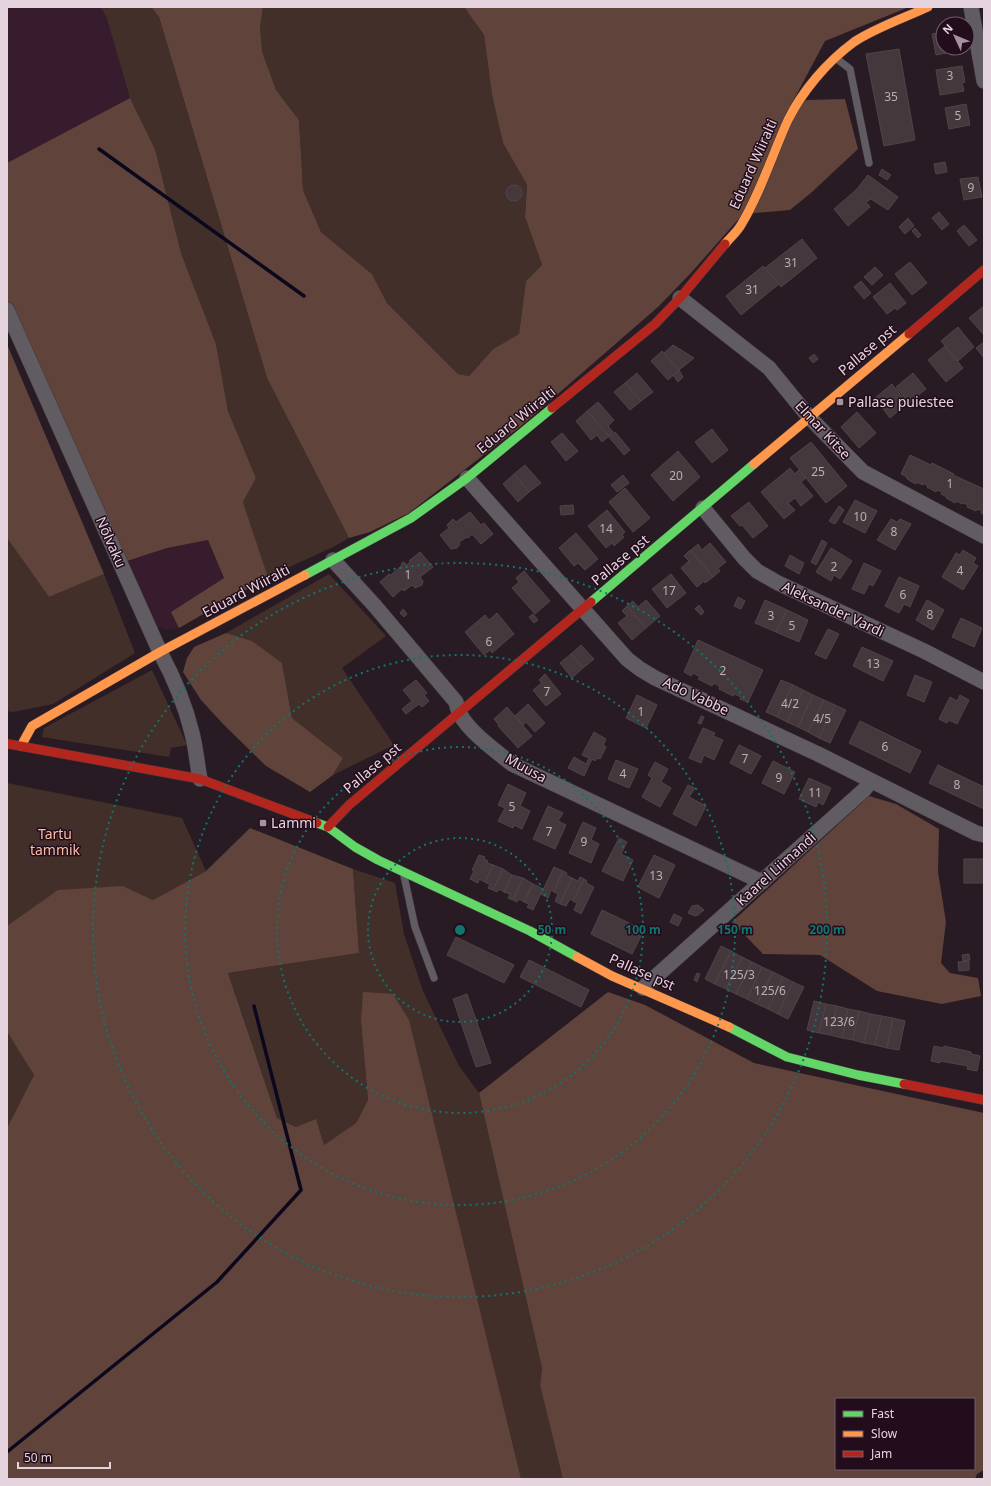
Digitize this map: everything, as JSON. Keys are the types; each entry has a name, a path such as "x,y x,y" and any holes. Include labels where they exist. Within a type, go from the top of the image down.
{"street":[{"name":"Eduard Wiiralti","path":"21,746 32,726 160,652 411,518 467,478 655,324 680,298 740,226 757,194 789,118 803,94 835,58 855,42 928,7"},
{"path":"971,7 984,81"},
{"name":"Pallase pst","path":"984,270 460,714 349,805 328,827 355,847 403,872 530,931 612,976 643,988 732,1028 787,1057 858,1075 984,1100"},
{"name":"Elmar Kitse","path":"680,298 769,368 809,417 863,472 984,536"},
{"name":"Nõlvaku","path":"7,310 160,652 173,676 192,733 200,779"},
{"name":"Ado Vabbe","path":"467,478 627,659 640,669 655,678 818,754 976,834 984,835"},
{"name":"Aleksander Vardi","path":"703,508 744,558 757,570 778,583 924,651 984,682"},
{"name":"Muusa","path":"333,560 375,606 456,702 460,714 473,730 512,764 762,882"},
{"path":"7,743 200,779 328,827"},
{"name":"Kaarel Liimandi","path":"643,988 864,790 871,781"}],"lane":[{"path":"835,58 850,69 869,163"},
{"path":"403,872 415,927 434,978"}],"shaded area":[{"path":"7,7 100,7 106,16 130,98 7,163"},
{"path":"151,7 263,7 260,28 262,52 276,90 299,120 303,190 321,232 372,274 387,303 458,374 469,376 493,349 519,334 526,281 542,265 525,217 527,185 503,143 492,95 484,35 464,7 909,7 825,41 791,105 807,100 845,99 858,149 812,192 790,210 743,214 690,274 658,307 521,426 409,513 370,532 349,538 267,378 159,17"},
{"path":"130,98 155,149 181,253 216,344 228,411 256,478 243,502 268,577 179,628 171,612 224,578 208,540 167,548 124,562 7,304 7,163"},
{"path":"7,344 104,574 49,597 7,538"},
{"path":"208,540 224,578 171,612 179,628 166,630 152,624 124,562 167,548"},
{"path":"226,633 252,641 282,663 292,718 343,758 333,775 310,792 266,766 201,700 183,672 187,658 194,647"},
{"path":"869,796 896,804 939,829 938,872 946,922 941,963 950,973 978,978 981,996 942,1004 877,991 820,955 763,954 732,922"},
{"path":"250,828 353,869 359,953 228,973 277,1118 296,1127 316,1119 324,1145 356,1123 368,1100 361,1022 363,992 393,994 409,1020 521,1479 7,1479 7,1128 34,1075 7,1032 7,926 58,890 123,886 153,900 206,871"},
{"path":"608,992 645,1005 754,1063 984,1113 984,1470 977,1474 975,1479 563,1479 540,1385 542,1368 479,1093"}],"green space":[{"path":"100,7 151,7 159,17 267,378 349,538 268,577 243,502 256,478 228,411 216,344 181,253 155,149 130,98 106,16"},
{"path":"263,7 464,7 484,35 492,95 503,143 527,185 525,217 542,265 526,281 519,334 493,349 469,376 458,374 387,303 372,274 321,232 303,190 299,120 276,90 261,52 260,28"},
{"path":"7,538 49,597 104,574 135,653 53,704 13,712 7,711"},
{"path":"329,574 386,636 342,668 394,745 333,775 343,758 292,718 282,663 226,633"},
{"path":"152,670 187,745 171,748 169,757 42,737 44,728"},
{"name":"Tartu tammik","path":"7,783 182,818 206,871 153,900 123,886 7,926"},
{"path":"353,869 395,883 404,934 423,991 459,1066 479,1093 542,1368 540,1385 564,1479 520,1479 361,1022 368,1100 356,1123 324,1145 296,1127 277,1118 228,973 359,953"},
{"path":"7,1032 34,1075 7,1128"}],"building":[{"path":"935,33 935,50 932,34"},
{"path":"899,49 915,140 884,146 866,54"},
{"path":"962,66 965,82 962,83 964,91 940,95 936,70"},
{"path":"966,104 970,125 949,129 945,108"},
{"path":"945,162 947,172 936,174 934,164"},
{"path":"882,169 891,175 887,180 879,175"},
{"path":"868,175 898,197 888,210 871,199 866,202 870,207 848,226 834,209 856,190"},
{"path":"978,177 982,197 964,200 960,179"},
{"path":"514,185 521,190 522,193 517,200 514,201 507,196 506,193 511,186"},
{"path":"939,212 949,224 942,230 932,218"},
{"path":"908,218 914,226 905,234 899,227"},
{"path":"964,225 977,240 969,246 957,231"},
{"path":"915,228 921,235 918,238 912,231"},
{"path":"802,239 817,258 781,287 765,268"},
{"path":"910,262 927,283 912,295 895,274"},
{"path":"763,266 779,284 741,315 726,296"},
{"path":"875,267 883,275 872,285 864,277"},
{"path":"861,281 871,293 864,299 854,287"},
{"path":"890,283 906,303 897,310 895,308 887,314 873,297"},
{"path":"984,306 984,335 969,318"},
{"path":"958,327 974,347 958,361 941,341"},
{"path":"984,342 984,358 976,348"},
{"path":"673,345 694,358 679,370 664,353"},
{"path":"945,346 963,368 946,382 928,360"},
{"path":"662,351 679,370 668,380 651,361"},
{"path":"814,354 818,359 813,363 809,358"},
{"path":"679,370 683,377 678,382 673,375"},
{"path":"637,373 653,392 641,401 625,383"},
{"path":"913,373 926,389 909,403 896,387"},
{"path":"625,383 641,401 630,410 614,392"},
{"path":"892,384 907,403 890,418 875,398"},
{"path":"598,402 614,420 608,426 613,432 609,436 587,411"},
{"path":"587,411 609,436 602,442 597,435 591,440 576,421"},
{"path":"857,412 876,433 859,448 841,427"},
{"path":"712,429 728,450 712,463 695,442"},
{"path":"615,432 630,450 624,455 609,437"},
{"path":"562,433 578,451 566,461 551,442"},
{"path":"811,442 847,486 826,503 790,458"},
{"path":"678,451 700,477 673,501 651,475"},
{"path":"910,455 931,465 932,463 954,474 953,475 984,489 984,515 981,513 982,511 977,509 976,511 967,507 968,505 956,501 955,503 941,494 942,492 937,490 936,492 923,483 923,485 917,482 916,484 907,479 907,477 901,474"},
{"path":"525,465 541,483 529,492 514,474"},
{"path":"790,468 795,474 799,470 806,478 801,482 813,496 801,506 795,498 788,503 795,510 784,519 761,492"},
{"path":"514,474 529,492 518,502 503,484"},
{"path":"623,475 629,483 617,492 611,485"},
{"path":"625,488 650,518 633,532 609,502"},
{"path":"855,500 877,511 865,533 843,522"},
{"path":"749,502 768,526 753,538 742,525 740,526 731,516"},
{"path":"573,505 574,514 561,515 560,506"},
{"path":"839,506 844,510 835,524 829,521"},
{"path":"607,510 625,532 622,535 624,537 614,546 612,543 606,548 588,526"},
{"path":"470,512 481,525 484,523 493,534 481,544 472,534 468,538 467,537 459,542 460,544 457,548 451,549 440,535 449,528 447,525 453,519 456,522"},
{"path":"891,519 897,522 900,519 911,524 895,550 877,540"},
{"path":"576,533 598,559 585,570 578,563 574,566 559,548"},
{"path":"822,540 827,543 816,565 811,562"},
{"path":"710,543 726,562 718,568 720,571 713,577 691,550 698,544 702,550"},
{"path":"831,548 852,561 840,579 834,575 831,581 816,572"},
{"path":"690,550 713,577 705,583 704,581 697,587 681,568 689,561 684,556"},
{"path":"963,550 976,558 973,563 978,566 963,590 942,577 956,553 960,555"},
{"path":"420,552 433,567 420,577 423,581 422,585 415,588 412,585 404,591 402,589 393,597 380,582 389,574 391,575 401,566 402,563 404,562 407,565 410,562 409,561"},
{"path":"790,555 804,563 799,574 785,566"},
{"path":"864,563 881,571 873,586 869,584 864,594 852,589"},
{"path":"524,571 550,601 535,614 512,588 519,582 516,578"},
{"path":"671,574 686,593 667,608 652,589"},
{"path":"899,577 919,586 910,607 904,604 899,613 885,606"},
{"path":"738,597 745,601 741,609 734,606"},
{"path":"646,600 660,616 646,628 627,606 633,601 638,607"},
{"path":"765,600 787,610 776,632 755,623"},
{"path":"927,600 944,610 933,630 916,620"},
{"path":"699,605 704,612 701,615 695,609"},
{"path":"627,606 646,628 632,640 618,623 627,616 622,611"},
{"path":"403,609 407,614 404,617 400,613"},
{"path":"787,610 808,620 799,642 776,632"},
{"path":"497,613 514,634 492,653 490,650 484,655 465,632 485,615 489,620"},
{"path":"533,614 538,620 534,623 529,617"},
{"path":"961,618 982,628 974,647 952,637"},
{"path":"828,629 839,634 826,659 815,654"},
{"path":"698,640 763,670 748,702 740,699 741,697 734,694 733,696 719,689 720,687 714,683 712,686 698,679 700,677 693,673 691,676 684,672"},
{"path":"581,645 594,659 583,668 571,654"},
{"path":"862,647 893,661 883,681 853,666"},
{"path":"571,654 583,668 572,678 560,663"},
{"path":"545,674 561,694 546,706 533,690 542,683 539,680"},
{"path":"915,675 932,682 924,702 907,695"},
{"path":"416,680 427,693 424,695 429,701 422,707 419,704 406,714 402,709 412,701 403,690"},
{"path":"781,680 793,685 777,717 766,712"},
{"path":"793,685 803,690 787,722 777,717"},
{"path":"803,690 813,695 798,727 787,722"},
{"path":"637,695 657,705 646,728 626,718"},
{"path":"813,695 824,700 808,732 798,727"},
{"path":"960,695 969,700 957,724 949,720 947,723 939,719 950,697 957,701"},
{"path":"824,700 835,705 819,738 808,732"},
{"path":"528,704 545,723 535,732 526,722 523,725 515,716"},
{"path":"835,705 846,710 830,743 819,738"},
{"path":"507,707 532,736 518,748 498,726 499,725 494,719"},
{"path":"701,716 704,717 701,724 698,723"},
{"path":"860,721 921,751 910,773 849,743"},
{"path":"703,728 715,733 713,736 723,740 714,760 704,755 701,763 689,758"},
{"path":"594,732 606,739 603,745 606,747 600,759 597,758 595,761 592,759 584,776 568,768 574,757 586,764 589,758 582,755"},
{"path":"739,745 761,756 751,774 730,763"},
{"path":"616,760 638,769 629,788 608,779"},
{"path":"773,761 795,772 784,794 762,783"},
{"path":"655,762 668,769 661,782 671,788 660,807 642,797 652,778 648,775"},
{"path":"938,765 984,787 984,809 929,783"},
{"path":"809,778 831,788 823,805 818,802 816,807 799,799"},
{"path":"508,784 526,793 520,806 530,811 522,829 514,825 513,828 498,821 505,808 498,805"},
{"path":"688,785 695,788 689,797 706,806 696,826 673,814"},
{"path":"548,806 563,813 558,821 566,825 555,849 533,839"},
{"path":"583,822 596,828 591,840 599,844 591,863 569,853"},
{"path":"619,838 627,842 621,854 633,860 623,881 602,871"},
{"path":"479,855 485,857 484,859 488,861 487,863 493,865 485,882 479,879 478,883 470,879 474,871 472,870"},
{"path":"654,855 675,865 659,898 638,887"},
{"path":"964,859 984,859 984,883 964,883"},
{"path":"493,865 503,869 493,890 488,888 490,885 485,882"},
{"path":"554,867 563,871 554,892 551,890 548,898 541,894"},
{"path":"503,869 512,875 504,892 499,889 497,892 493,890"},
{"path":"563,871 567,873 566,875 572,878 560,904 555,901 558,894 554,892"},
{"path":"512,875 523,878 513,900 508,898 510,894 504,892"},
{"path":"580,877 584,879 573,901 570,899 566,906 560,904 572,878 578,881"},
{"path":"523,878 533,884 524,902 519,899 517,902 513,900"},
{"path":"584,879 587,881 586,883 594,887 581,914 574,910 577,903 573,901"},
{"path":"533,884 543,889 533,910 527,907 529,904 524,902"},
{"path":"698,905 704,910 695,916 688,913 692,906"},
{"path":"602,910 644,930 632,954 591,934"},
{"path":"674,914 682,918 678,926 670,922"},
{"path":"456,937 514,965 504,983 447,955"},
{"path":"721,946 731,951 715,984 705,979"},
{"path":"731,951 742,957 726,989 715,984"},
{"path":"969,954 970,960 963,961 962,955"},
{"path":"742,957 752,962 736,994 726,989"},
{"path":"529,960 589,990 581,1007 520,977"},
{"path":"969,961 969,970 959,971 958,962"},
{"path":"752,962 762,967 747,999 736,994"},
{"path":"762,967 773,972 757,1004 747,999"},
{"path":"773,972 783,977 768,1009 757,1004"},
{"path":"697,973 700,974 697,982 694,980"},
{"path":"783,977 793,982 778,1014 768,1009"},
{"path":"793,982 804,987 788,1019 778,1014"},
{"path":"467,994 491,1063 476,1067 453,999"},
{"path":"814,1001 826,1004 819,1033 807,1030"},
{"path":"826,1004 837,1006 830,1035 819,1033"},
{"path":"837,1006 848,1009 842,1038 830,1035"},
{"path":"848,1009 859,1011 853,1040 842,1038"},
{"path":"859,1011 871,1014 864,1043 853,1040"},
{"path":"871,1014 882,1016 875,1045 864,1043"},
{"path":"882,1016 893,1018 887,1048 875,1045"},
{"path":"893,1018 905,1021 899,1050 887,1048"},
{"path":"934,1046 943,1048 944,1046 971,1052 971,1054 980,1056 977,1071 967,1069 968,1066 940,1061 940,1063 931,1061"}],"waterway":[{"path":"99,149 304,296"},
{"path":"7,1452 217,1282 301,1190 254,1006"}],"traffic: fast":[{"path":"305,575 411,518 467,478 552,408"},
{"path":"591,602 754,464"},
{"path":"317,823 328,827 355,847 378,860 530,931 577,957"},
{"path":"729,1027 787,1057 858,1075 904,1084"}],"traffic: slow":[{"path":"725,244 739,228 748,212 788,120 808,87 816,77 834,58 854,42 880,28 928,7"},
{"path":"754,464 909,334"},
{"path":"21,746 32,726 160,652 305,575"},
{"path":"577,957 612,976 729,1027"}],"traffic: jam":[{"path":"552,408 655,324 680,298 725,244"},
{"path":"909,334 984,270"},
{"path":"328,827 349,805 591,602"},
{"path":"9,744 200,779 317,823"},
{"path":"904,1084 984,1100"}],"place":[{"name":"Pallase puiestee","path":"840,402"},
{"name":"Lammi","path":"263,823"}]}
